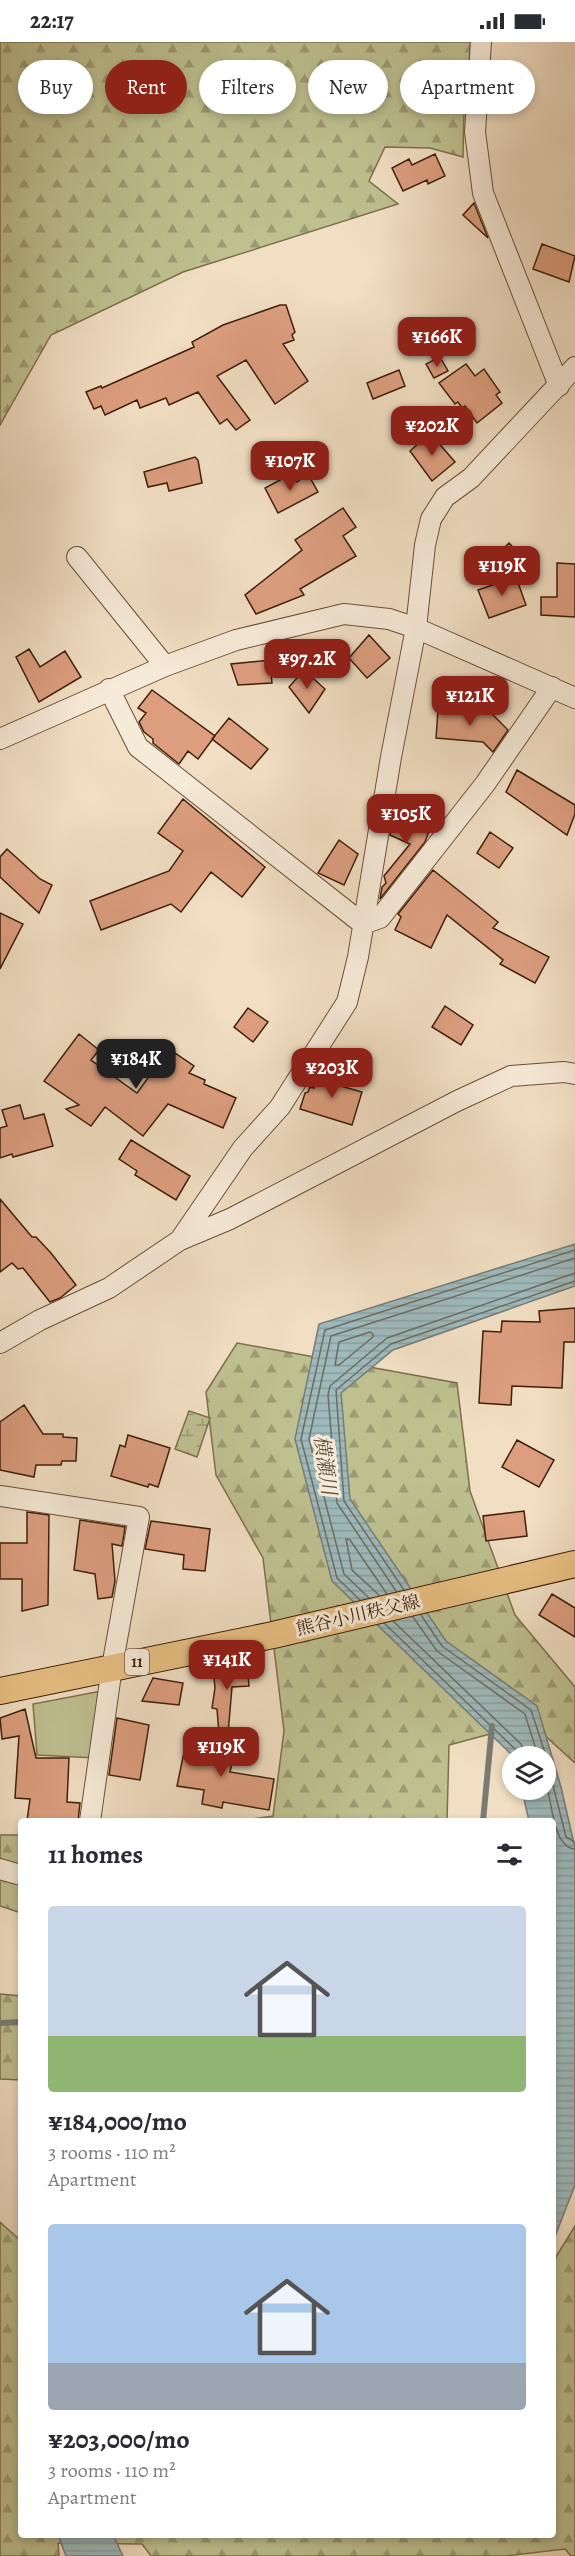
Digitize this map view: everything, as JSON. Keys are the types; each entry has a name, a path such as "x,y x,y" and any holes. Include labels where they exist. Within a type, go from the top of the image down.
{"main road":[{"name":"熊谷小川秩父線","path":"0,1691 273,1635 575,1564"}],"street":[{"path":"481,42 476,132 483,193 560,386"},
{"path":"180,1240 243,1148 280,1107 347,1002 416,628 424,545 431,519 445,497 471,478 560,386 575,367"},
{"path":"77,557 165,666"},
{"path":"0,740 165,666 236,640 344,614 389,620 416,628 575,698"},
{"path":"363,924 380,918 485,784 552,687"},
{"path":"110,689 138,747 363,924"},
{"path":"0,1343 40,1320 109,1288 180,1240 230,1219 356,1152 511,1076 564,1072 575,1074"},
{"path":"0,1496 139,1517 112,1667 90,1818"},
{"path":"0,1869 18,1874"}],"green space":[{"path":"0,42 471,42 469,60 400,60 400,114 464,114 463,157 430,148 385,147 369,181 398,204 183,272 51,335 0,425"},
{"path":"237,1343 457,1383 470,1491 515,1615 575,1687 575,1763 531,1723 449,1745 447,1818 259,1818 273,1816 284,1731 263,1558 216,1475 206,1392"},
{"path":"189,1411 210,1418 197,1457 175,1449"},
{"path":"107,1690 96,1758 37,1755 33,1704"},
{"path":"0,1835 18,1835 18,1912 0,1906"},
{"path":"0,1994 18,1996 18,2080 0,2079"},
{"path":"0,2222 18,2238 18,2538 556,2538 556,2257 575,2226 575,2556 571,2556 565,2549 505,2556 151,2556 142,2544 58,2543 59,2556 0,2556"}],"water":[{"name":"横瀬川","path":"575,1244 575,1286 393,1350 341,1393 350,1499 446,1641 537,1706 549,1746 503,1746 332,1581 295,1439 319,1324"},
{"path":"556,1770 575,1848 575,2185 556,2234 556,1818 528,1818 524,1800 556,1800"},
{"path":"59,2538 114,2538 123,2556 66,2556"}],"building":[{"path":"435,154 445,176 428,184 427,180 403,191 392,168 409,159 412,165"},
{"path":"474,203 488,238 463,215"},
{"path":"542,244 575,256 569,282 533,269"},
{"path":"280,305 286,305 295,332 292,335 294,340 283,344 308,381 275,404 246,360 217,376 250,420 236,430 227,419 220,424 198,392 169,405 166,398 140,408 137,400 105,415 101,406 94,409 86,392 101,386 102,388 194,347 192,342 223,325"},
{"path":"440,357 448,371 434,378 426,364"},
{"path":"466,364 475,376 484,369 500,392 496,395 502,403 477,423 465,406 462,408 458,402 455,404 439,383"},
{"path":"399,370 405,386 373,399 367,383"},
{"path":"430,433 455,462 432,481 410,451"},
{"path":"195,457 198,460 202,483 169,491 167,483 148,487 144,472"},
{"path":"291,474 297,482 308,474 318,492 278,513 265,488"},
{"path":"343,508 356,527 343,536 356,556 300,589 304,595 256,614 245,595 302,550 295,540"},
{"path":"509,543 521,556 509,567 497,555"},
{"path":"557,563 575,564 575,617 541,615 541,597 557,597"},
{"path":"516,577 526,605 489,618 478,590"},
{"path":"369,635 390,658 367,678 349,658"},
{"path":"29,649 40,667 65,651 81,677 39,702 16,657"},
{"path":"270,660 272,683 238,685 231,664"},
{"path":"304,670 325,689 309,713 289,687"},
{"path":"152,690 215,736 198,759 188,751 179,764 153,743 153,739 144,732 139,722 146,713 138,708"},
{"path":"438,710 491,713 508,730 493,752 483,742 436,738"},
{"path":"229,718 268,749 251,769 212,739"},
{"path":"517,770 575,805 575,814 567,835 506,792"},
{"path":"183,799 265,867 242,897 211,872 181,912 171,904 101,930 90,901 169,871 183,851 158,833"},
{"path":"397,813 431,826 425,842 380,899 382,887 386,883 384,876 410,844 390,835"},
{"path":"490,832 513,848 499,868 477,853"},
{"path":"339,840 358,854 344,885 318,873"},
{"path":"7,849 40,879 52,885 39,913 0,877 0,857"},
{"path":"433,870 498,922 493,928 549,957 535,983 500,964 503,960 447,915 431,948 395,930 401,917 398,914"},
{"path":"0,913 23,924 0,969"},
{"path":"445,1006 473,1025 461,1045 432,1027"},
{"path":"248,1008 268,1022 253,1042 234,1027"},
{"path":"79,1034 99,1050 91,1060 137,1093 169,1049 194,1066 189,1073 205,1080 204,1084 236,1098 223,1128 168,1104 143,1136 105,1107 91,1126 66,1109 79,1105 44,1081"},
{"path":"333,1052 337,1085 362,1092 352,1125 300,1109 305,1093 310,1087 314,1088 315,1083 323,1085"},
{"path":"20,1105 24,1119 44,1114 53,1146 13,1157 12,1154 0,1158 0,1128 7,1126 2,1110"},
{"path":"131,1140 190,1176 176,1200 135,1175 137,1171 119,1159"},
{"path":"0,1199 32,1237 36,1237 51,1253 76,1285 60,1298 50,1302 23,1268 18,1269 12,1263 0,1272"},
{"path":"575,1308 575,1342 564,1342 562,1388 512,1386 511,1405 479,1403 483,1331 501,1332 502,1321 540,1322 539,1311"},
{"path":"24,1405 43,1434 63,1434 63,1437 77,1438 76,1461 62,1461 61,1465 36,1465 34,1477 0,1470 0,1422"},
{"path":"128,1435 170,1448 158,1487 149,1484 148,1487 111,1476 120,1445 125,1447"},
{"path":"517,1440 554,1460 539,1487 502,1467"},
{"path":"524,1511 527,1536 486,1541 483,1516"},
{"path":"27,1512 49,1515 48,1605 22,1611 22,1579 0,1579 0,1543 27,1543"},
{"path":"80,1520 125,1527 122,1546 112,1544 115,1581 112,1597 98,1599 95,1574 74,1570"},
{"path":"151,1521 210,1529 205,1571 183,1569 184,1555 145,1549"},
{"path":"552,1594 575,1608 575,1637 539,1615"},
{"path":"247,1664 249,1686 232,1687 228,1734 219,1734 217,1709 212,1708 215,1688 213,1667"},
{"path":"153,1678 183,1683 179,1705 142,1701"},
{"path":"25,1709 36,1758 69,1758 67,1802 80,1803 78,1818 27,1818 30,1799 15,1798 19,1736 2,1739 0,1718"},
{"path":"117,1718 149,1725 140,1780 109,1775"},
{"path":"188,1733 212,1738 208,1753 233,1758 230,1772 274,1779 269,1810 223,1802 222,1808 202,1804 204,1790 177,1786"}],"waterway":[{"path":"483,1818 492,1726"},
{"path":"0,2023 18,2022"}]}
